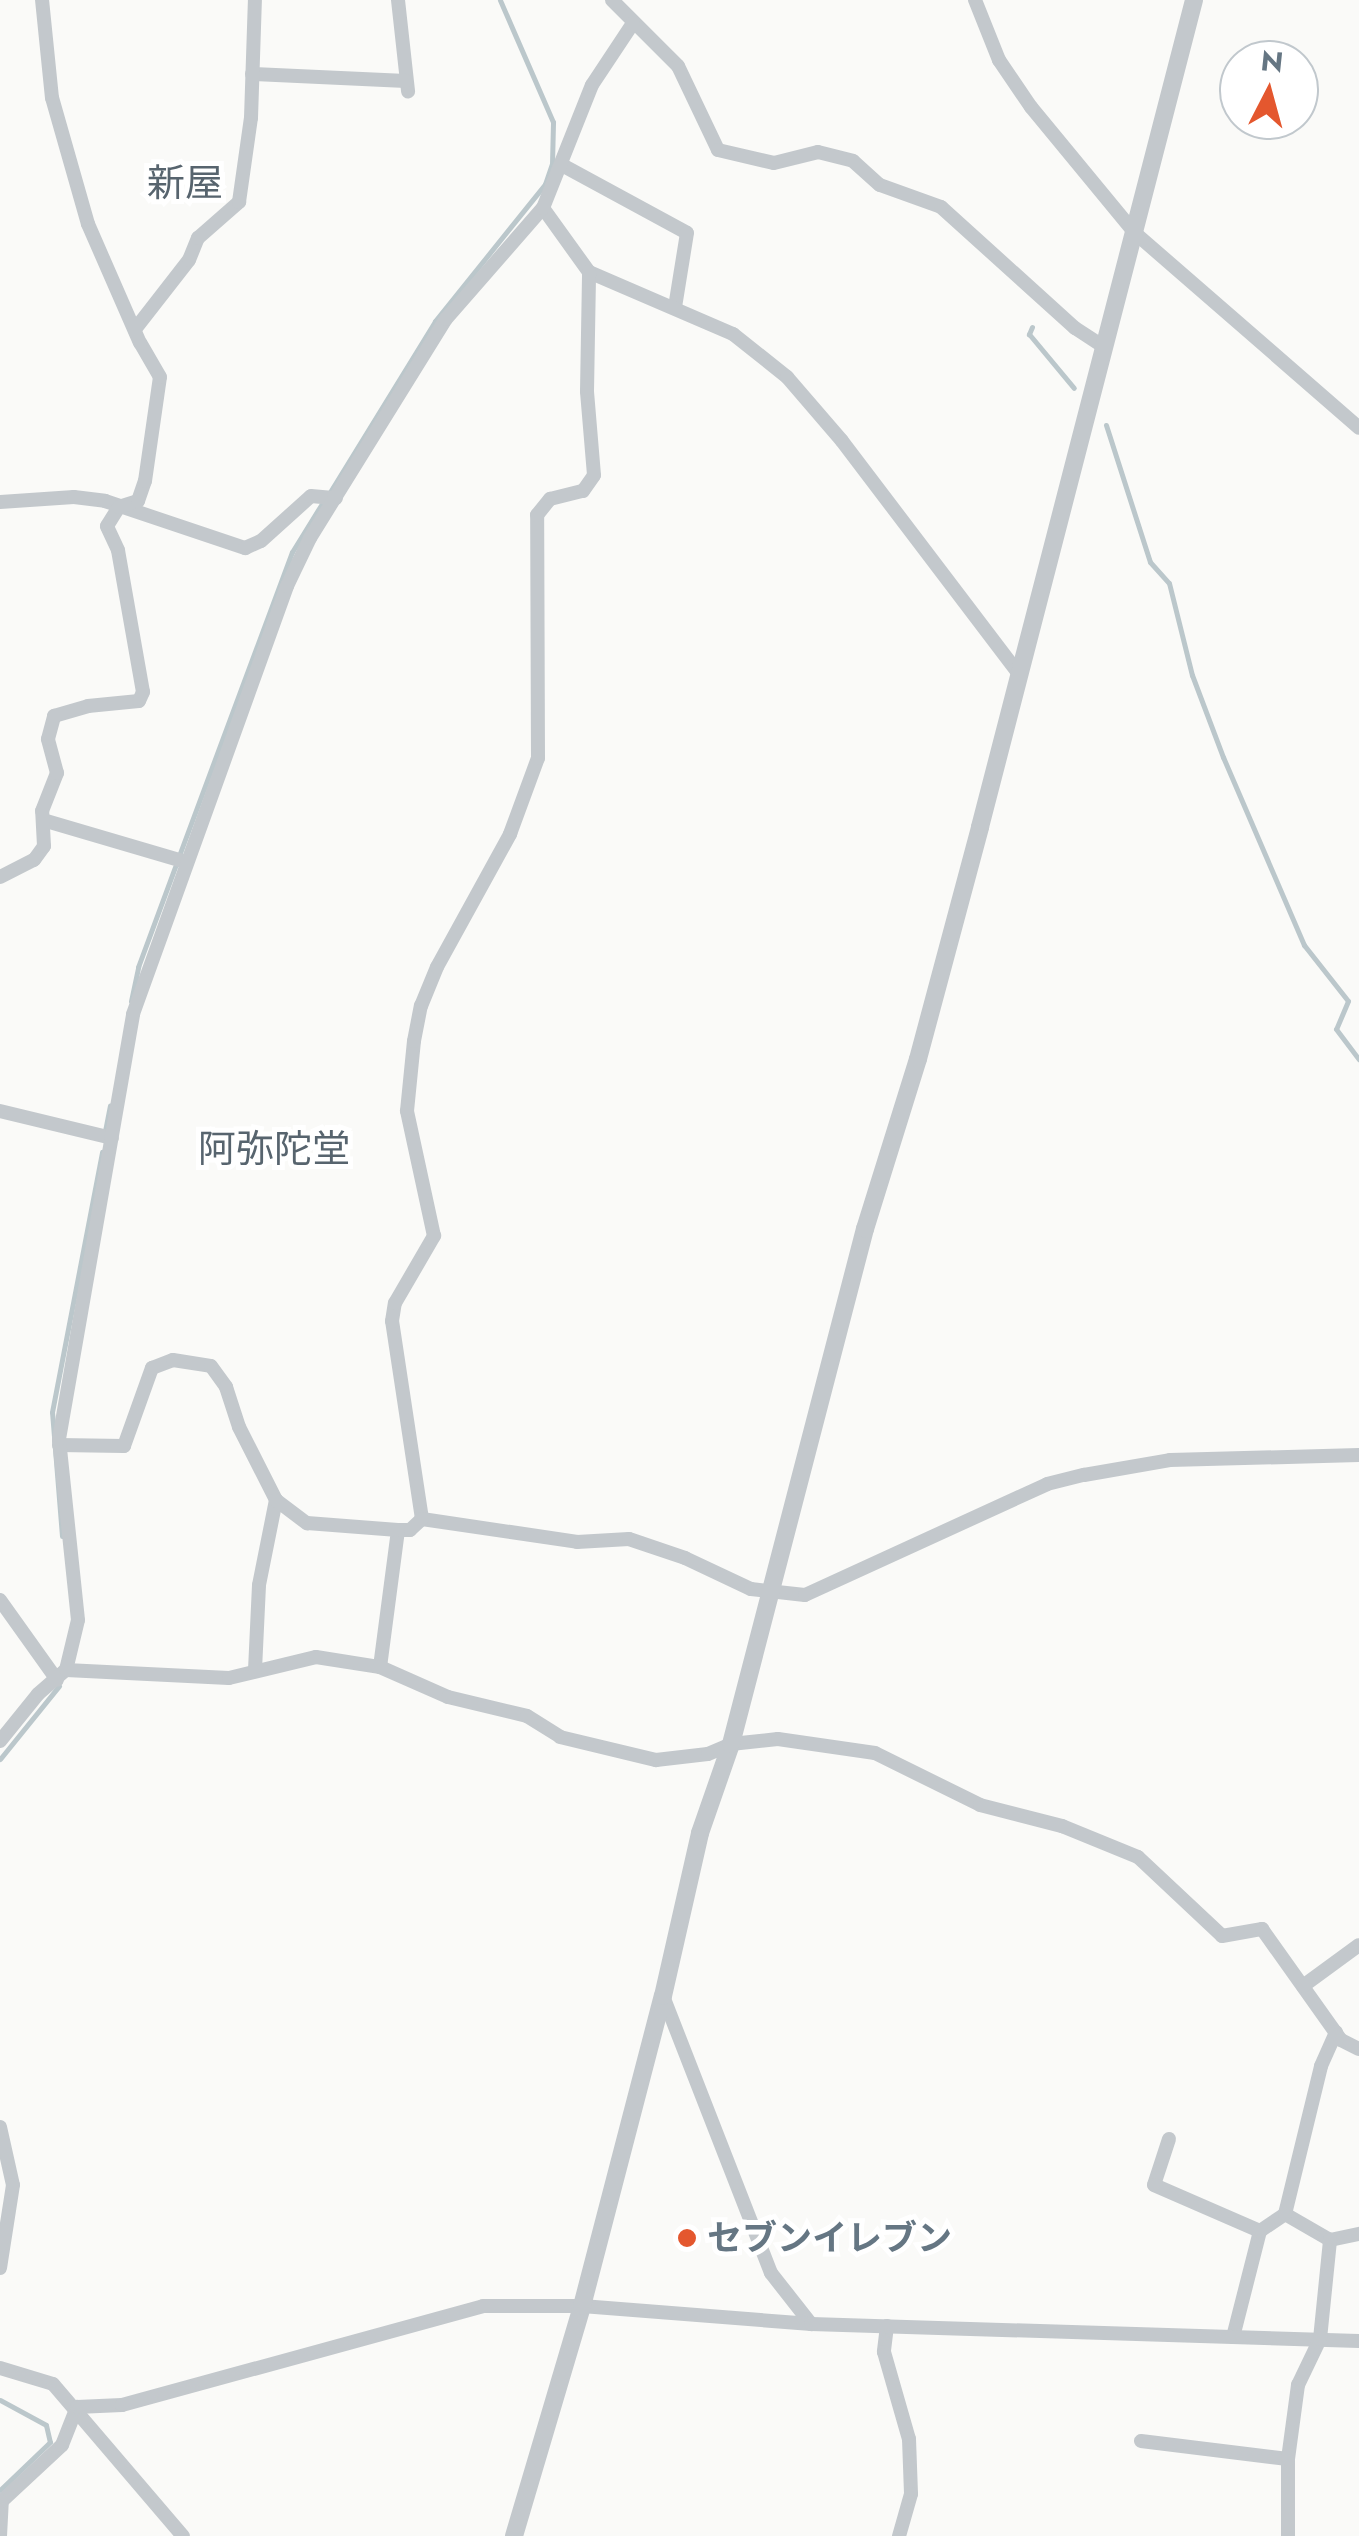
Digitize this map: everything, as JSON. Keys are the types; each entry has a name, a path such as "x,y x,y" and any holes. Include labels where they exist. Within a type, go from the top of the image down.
{"street":[{"path":"0,877 40,853 44,798 56,772 48,739 54,716 88,706 140,701 143,692 118,550 107,526 120,507 138,502 145,482 160,376 88,224 48,79 42,0"},
{"path":"136,328 189,260 198,238 240,202 255,0"},
{"path":"252,74 407,86 398,0"},
{"path":"612,0 678,66 718,150 774,164 818,152 853,162 880,184 941,208 1075,328 1104,346"},
{"path":"975,0 999,60 1031,108 1135,233 1359,428"},
{"path":"514,2536 582,2306 663,1996 700,1833 731,1744 1194,0"},
{"path":"0,1741 38,1694 62,1675 78,1620 59,1445 133,1014 287,586 310,538 446,318 543,208 592,84 632,23"},
{"path":"562,165 687,233 675,307"},
{"path":"543,208 590,272 733,334 787,377 866,472 1018,674"},
{"path":"422,1520 392,1322 395,1303 434,1236 406,1111 414,1041 421,1006 437,967 510,834 538,758 536,515 550,499 583,491 594,476 587,391 590,272"},
{"path":"0,502 74,497 120,507 245,548 262,541 311,496 336,498"},
{"path":"43,820 186,862"},
{"path":"0,1111 112,1138"},
{"path":"59,1445 124,1446 152,1368 174,1360 210,1366 226,1387 239,1427 276,1500 306,1523 410,1530 422,1520 577,1542 629,1539 770,1594 805,1595 1048,1484 1170,1460 1359,1456"},
{"path":"255,1670 259,1585 276,1500"},
{"path":"380,1667 398,1530"},
{"path":"0,1600 62,1675 229,1678 316,1657 380,1667 448,1697 528,1716 560,1737 656,1760 708,1754 731,1744 778,1738 874,1752 980,1804 1062,1826 1138,1857 1222,1936 1262,1928 1336,2032 1359,2049"},
{"path":"1303,1986 1359,1945"},
{"path":"663,1996 772,2272 811,2324"},
{"path":"1233,2337 1260,2231 1285,2214 1321,2066 1336,2032"},
{"path":"0,2127 13,2185 0,2268"},
{"path":"1170,2140 1154,2185 1260,2231"},
{"path":"1285,2214 1330,2240 1359,2234"},
{"path":"1288,2536 1288,2459 1298,2384 1320,2340 1330,2240"},
{"path":"77,2407 122,2405 483,2306 582,2306 811,2324 1359,2341"},
{"path":"887,2326 884,2352 909,2439 911,2494 899,2536"},
{"path":"0,2368 53,2384 77,2407 183,2536"},
{"path":"0,2536 2,2502 62,2445 77,2407"},
{"path":"1140,2440 1288,2459"}],"waterway":[{"path":"330,492 435,321 545,184 552,164 553,122 500,0"},
{"path":"1032,327 1029,334 1074,388"},
{"path":"1106,425 1150,562 1169,583 1192,675 1223,757 1304,945 1348,1001 1336,1029 1359,1059"},
{"path":"180,853 292,552 321,505"},
{"path":"131,1001 138,967 175,867"},
{"path":"105,1131 110,1105"},
{"path":"62,1536 52,1412 102,1152"},
{"path":"0,1759 59,1686"},
{"path":"0,2400 46,2425 50,2442 0,2490"}],"place":[{"name":"セブンイレブン","path":"687,2238"}],"district":[{"name":"新屋","path":"185,183"},
{"name":"阿弥陀堂","path":"274,1149"}]}
